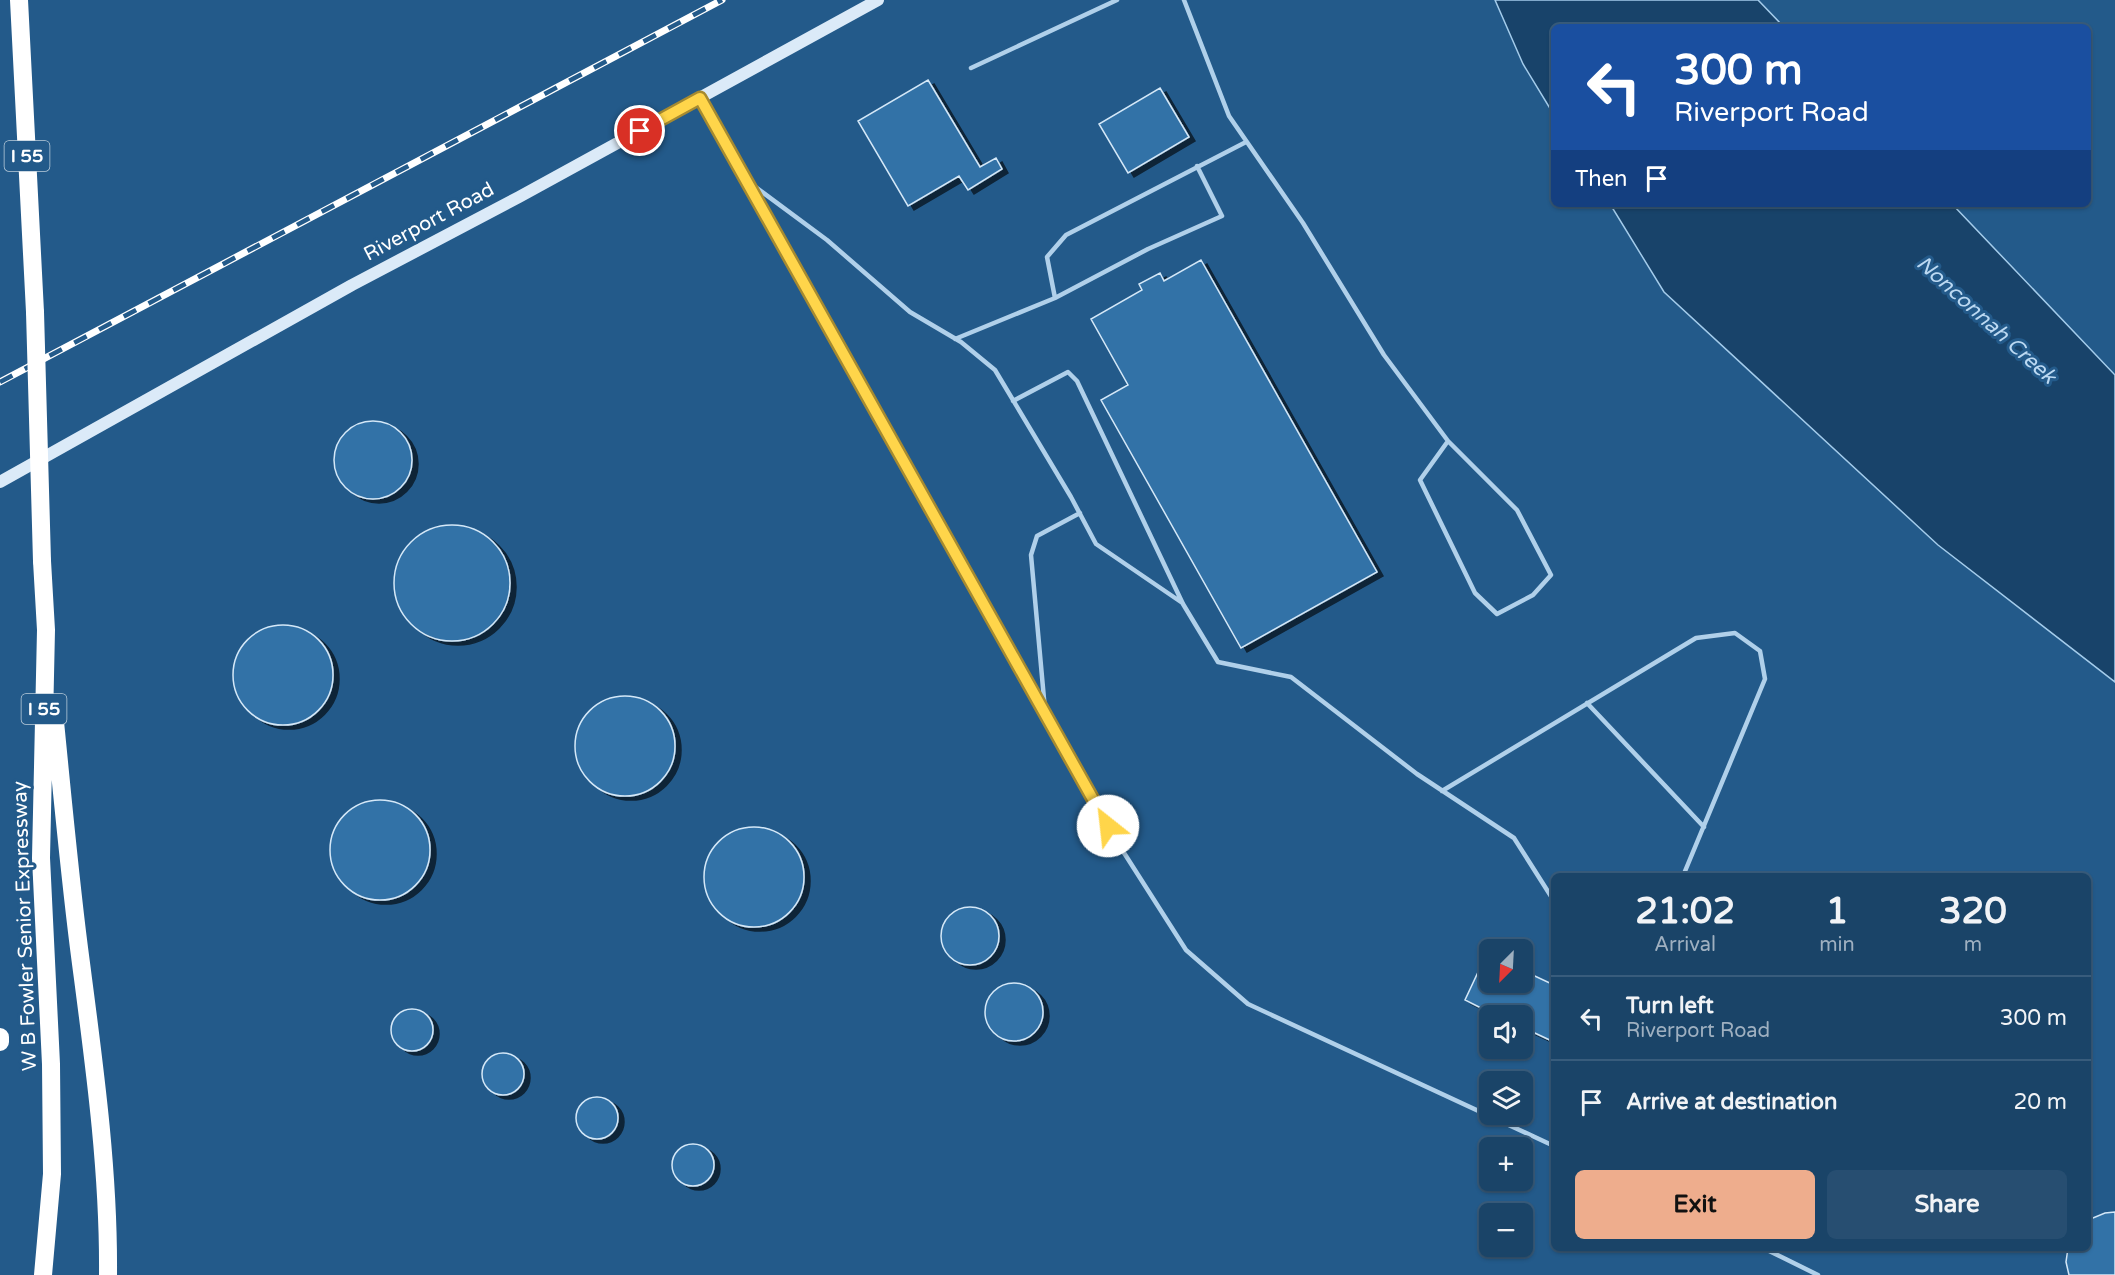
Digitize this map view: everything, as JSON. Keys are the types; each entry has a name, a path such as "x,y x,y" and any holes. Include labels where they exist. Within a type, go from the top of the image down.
{"highway":[{"name":"W B Fowler Senior Expressway","path":"19,0 35,312 46,630 41,858 51,1064 52,1174 43,1275"},
{"path":"46,630 69,872 97,1088 109,1227 108,1275"}],"main road":[{"name":"Riverport Road","path":"0,482 352,285 519,197 878,0"}],"lane":[{"path":"971,68 1118,0"},
{"path":"1184,0 1228,116 1303,223 1384,355 1448,441 1517,510 1551,575 1533,595 1497,614 1475,593 1420,480 1448,441"},
{"path":"700,98 1119,845 1186,950 1248,1004 1551,1145"},
{"path":"1055,298 1047,258 1066,235 1246,141"},
{"path":"955,339 1055,298 1148,249 1222,216 1197,166"},
{"path":"747,181 827,240 910,312 955,339 995,370 1096,544 1183,604"},
{"path":"1013,401 1068,372 1077,381 1183,604 1218,662 1291,677 1417,774 1514,838 1551,896"},
{"path":"1045,713 1031,555 1037,536 1080,513"},
{"path":"1442,791 1696,638 1735,633 1760,651 1765,679 1684,873"},
{"path":"1587,703 1704,827"},
{"path":"1768,1251 1818,1275"}],"water":[{"path":"1495,0 1758,0 1781,24 1551,24 1551,110 1523,64"},
{"name":"Nonconnah Creek","path":"1612,207 1955,207 2115,375 2115,682 1938,545 1664,292"}],"building":[{"path":"928,80 980,167 996,158 1002,169 968,190 959,176 908,206 858,121"},
{"path":"1160,88 1189,137 1128,173 1099,124"},
{"path":"1201,260 1377,572 1241,648 1101,400 1128,385 1091,319 1142,290 1139,284 1160,273 1164,281"},
{"path":"373,421 388,424 401,432 409,445 412,460 409,475 401,488 388,496 373,499 358,496 345,488 337,475 334,460 337,445 345,432 358,424"},
{"path":"452,525 474,529 493,542 506,561 510,583 506,605 493,624 474,637 452,641 430,637 411,624 398,605 394,583 398,561 411,542 430,529"},
{"path":"283,625 311,633 325,647 333,675 325,703 311,717 283,725 255,717 241,703 233,675 241,647 255,633"},
{"path":"625,696 653,704 667,718 675,746 667,774 653,788 625,796 597,788 583,774 575,746 583,718 597,704"},
{"path":"380,800 408,808 422,822 430,850 422,878 408,892 380,900 352,892 338,878 330,850 338,822 352,808"},
{"path":"754,827 782,835 796,849 804,877 796,905 782,919 754,927 726,919 712,905 704,877 712,849 726,835"},
{"path":"964,907 976,907 991,915 999,930 999,942 991,957 976,965 964,965 949,957 941,942 941,930 949,915"},
{"path":"1479,970 1479,993 1533,993 1533,975 1551,984 1551,1041 1533,1032 1533,1005 1479,1005 1479,1007 1465,1000"},
{"path":"1008,983 1020,983 1035,991 1043,1006 1043,1018 1035,1033 1020,1041 1008,1041 993,1033 985,1018 985,1006 993,991"},
{"path":"412,1009 427,1015 433,1030 427,1045 412,1051 397,1045 391,1030 397,1015"},
{"path":"503,1053 518,1059 524,1074 518,1089 503,1095 488,1089 482,1074 488,1059"},
{"path":"597,1097 612,1103 618,1118 612,1133 597,1139 582,1133 576,1118 582,1103"},
{"path":"693,1144 708,1150 714,1165 708,1180 693,1186 678,1180 672,1165 678,1150"},
{"path":"2115,1212 2115,1275 2069,1275 2066,1262 2068,1251 2091,1251 2091,1219"}],"railway":[{"path":"0,382 722,0"}],"route":[{"path":"640,131 700,98 1108,826"}]}
